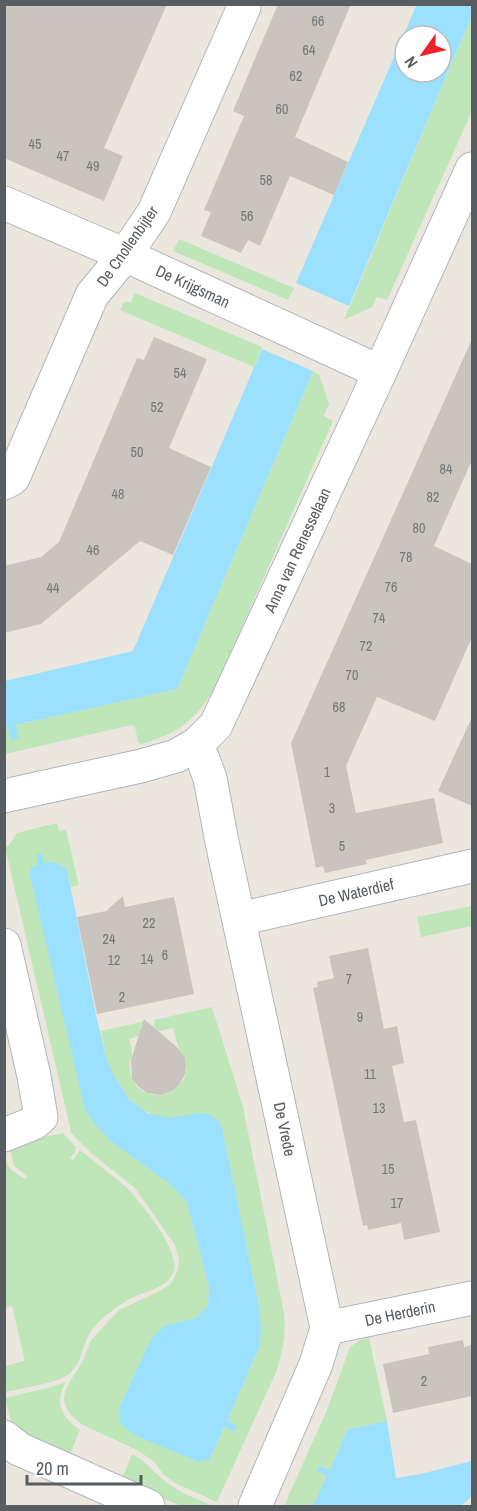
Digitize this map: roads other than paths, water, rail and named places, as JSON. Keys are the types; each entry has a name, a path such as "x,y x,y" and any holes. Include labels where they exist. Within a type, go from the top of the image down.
{"street":[{"name":"De Cnollenbijter","path":"4,483 13,478 92,295 125,255 154,212 244,7 243,4"},
{"name":"Anna van Renesselaan","path":"4,796 141,766 176,756 197,744 216,725 381,372 472,169"},
{"name":"De Krijgsman","path":"4,203 125,255 381,372"},
{"name":"De Vrede","path":"197,744 210,778 327,1328 316,1364 255,1506"},
{"name":"De Waterdief","path":"239,919 472,866"},
{"path":"4,945 34,1076 40,1117 34,1123 4,1135"},
{"name":"De Herderin","path":"327,1328 472,1298"},
{"path":"4,1437 19,1449 148,1506"}],"water":[{"path":"417,4 472,5 472,15 453,60 453,24 408,24"},
{"path":"393,59 393,84 443,84 349,306 296,283"},
{"path":"262,349 313,371 177,689 16,725 19,738 11,740 8,728 5,728 5,681 133,651"},
{"path":"36,854 42,854 44,863 54,862 67,869 107,1060 129,1099 147,1113 170,1118 200,1113 211,1115 222,1128 259,1306 261,1329 260,1345 227,1421 237,1426 234,1431 224,1427 210,1459 199,1462 134,1435 120,1423 120,1406 151,1339 164,1326 196,1318 208,1306 209,1287 187,1202 170,1184 112,1142 94,1123 85,1109 30,875 31,867 38,865"},
{"path":"387,1421 396,1478 472,1461 472,1496 461,1506 313,1506 327,1476 317,1471 319,1466 330,1470 347,1430"}]}
